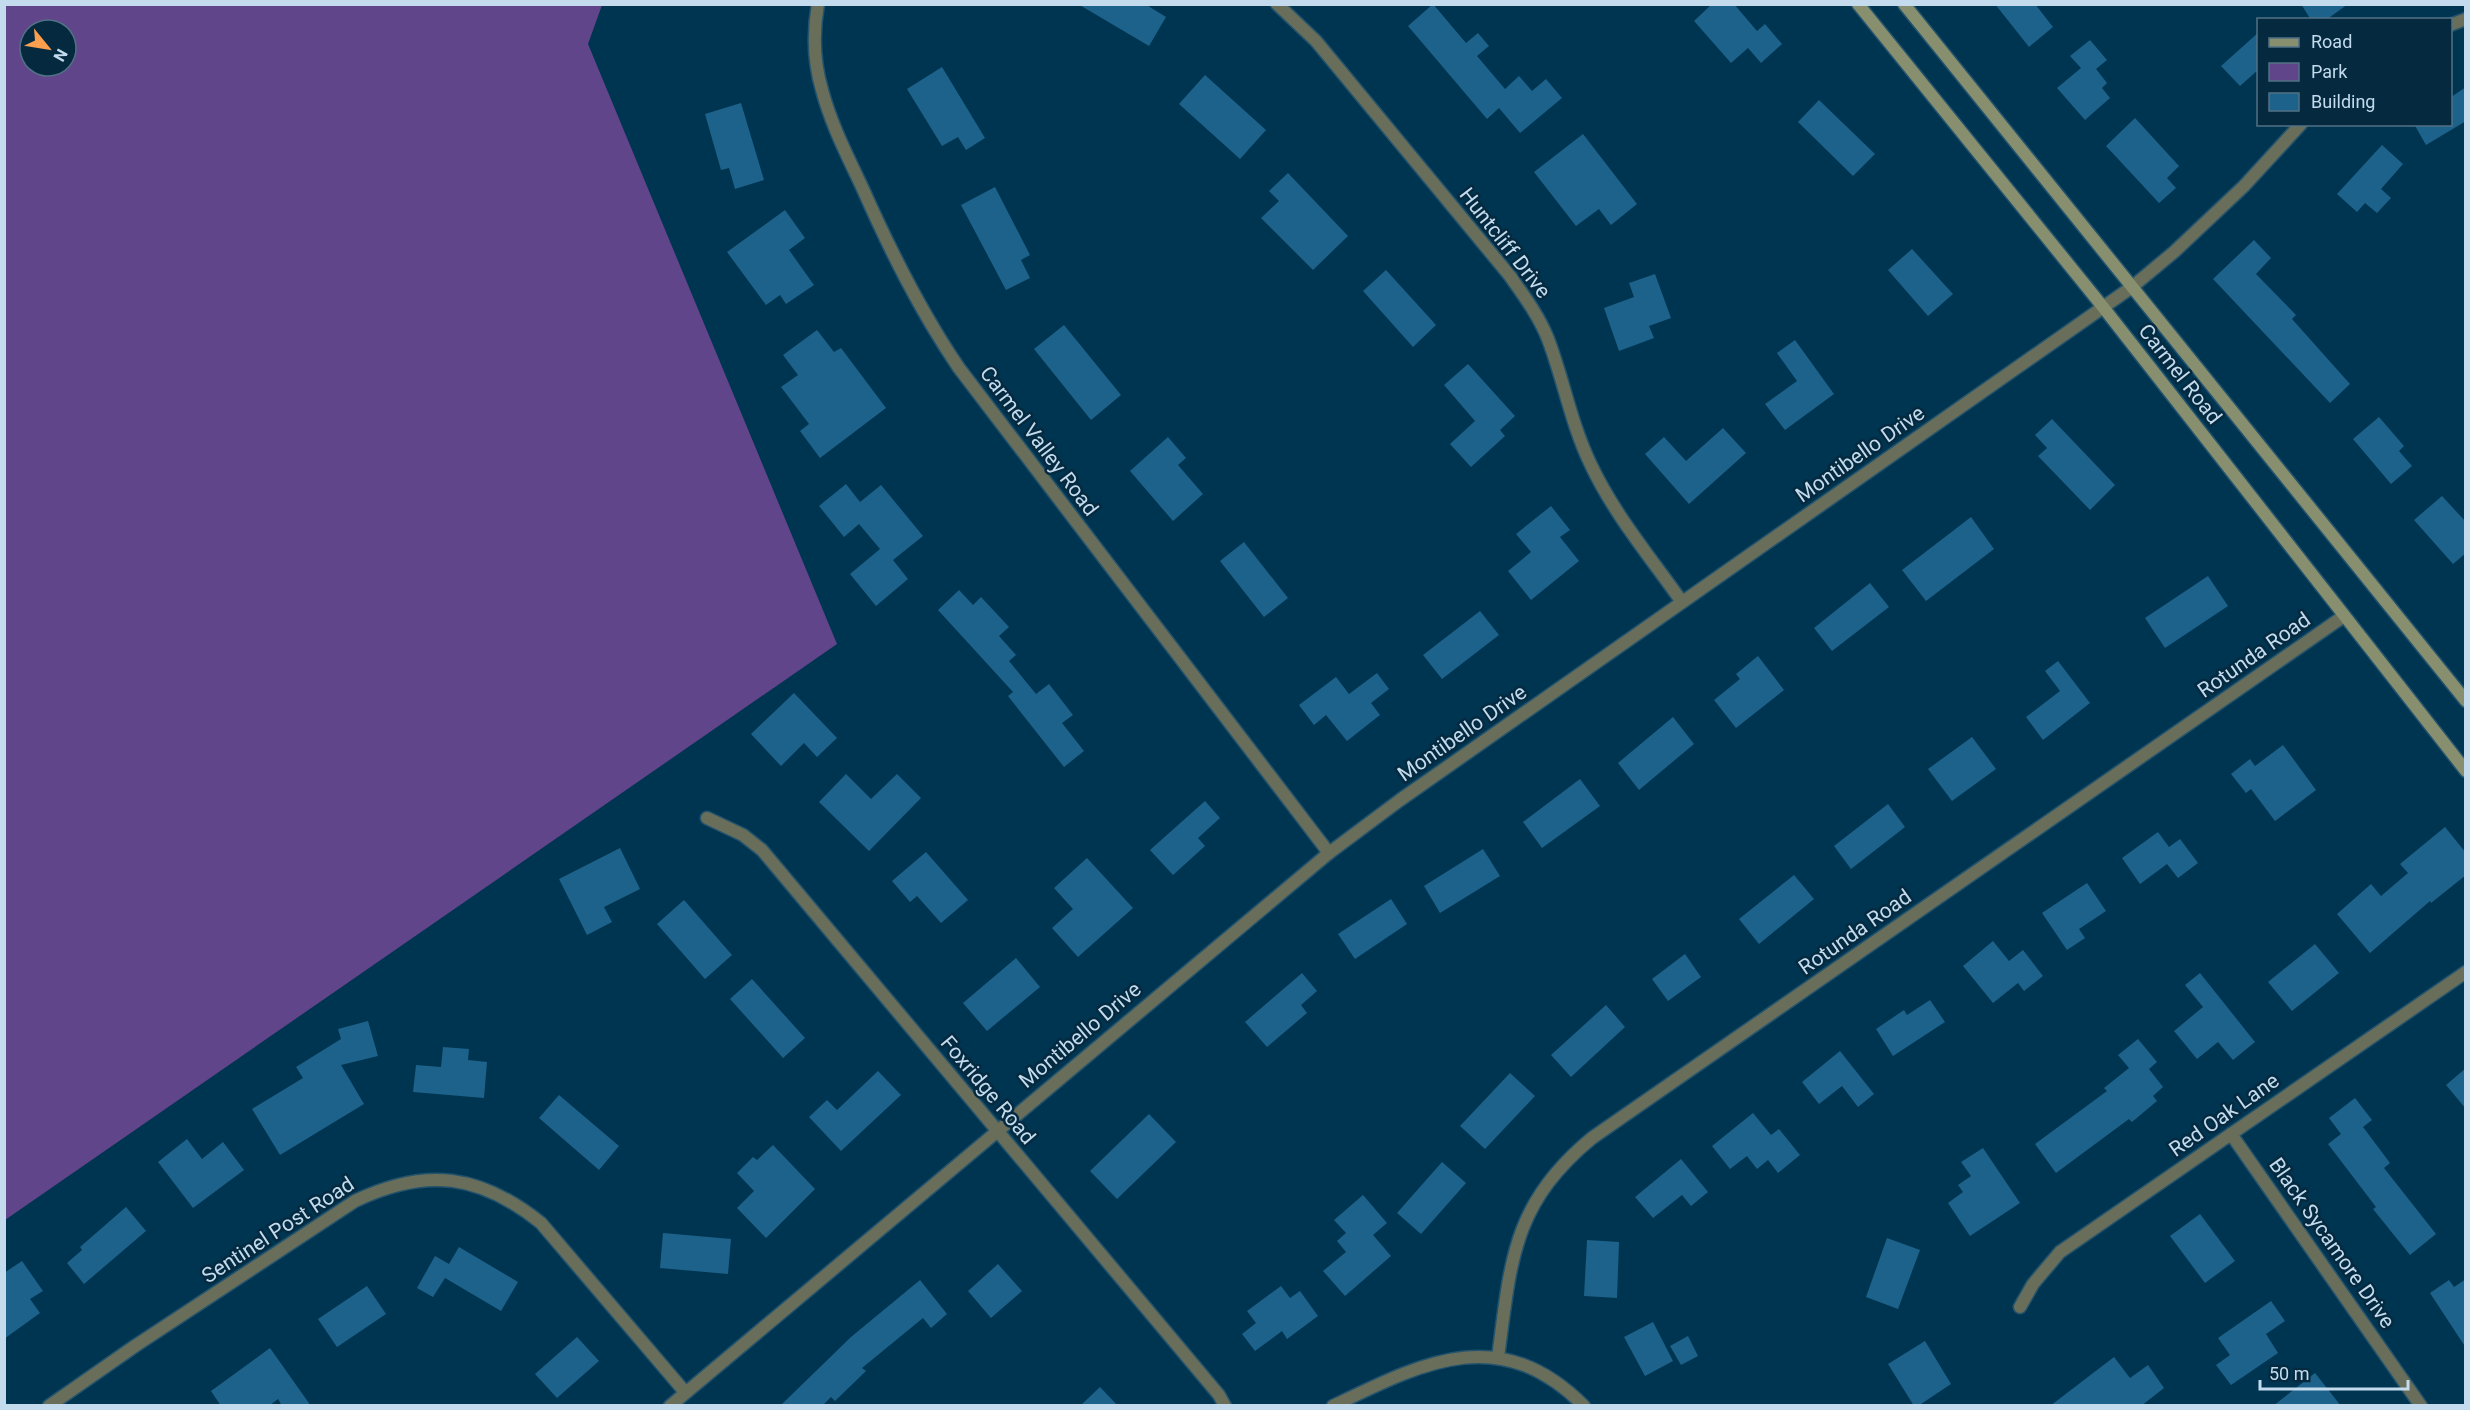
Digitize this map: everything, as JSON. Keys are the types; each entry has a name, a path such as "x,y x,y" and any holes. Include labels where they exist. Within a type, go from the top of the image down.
{"main road":[{"name":"Carmel Road","path":"1858,4 2103,307 2466,771"},
{"name":"Carmel Road","path":"1904,4 2466,701"}],"street":[{"name":"Carmel Valley Road","path":"818,4 816,53 821,88 832,122 910,289 941,342 958,368 1329,853"},
{"name":"Huntcliff Drive","path":"1277,4 1316,42 1510,276 1531,305 1547,337 1573,424 1591,466 1614,505 1682,602"},
{"path":"2452,25 2466,19"},
{"name":"Montibello Drive","path":"670,1406 1329,853 1400,800 2132,287 2174,252 2244,186 2299,126"},
{"name":"Rotunda Road","path":"1498,1357 1515,1245 1536,1198 1567,1158 1592,1137 2344,616"},
{"name":"Foxridge Road","path":"707,818 739,833 762,850 1181,1350 1225,1406"},
{"name":"Red Oak Lane","path":"2020,1306 2033,1284 2060,1252 2466,972"},
{"name":"Black Sycamore Drive","path":"2231,1134 2421,1406"},
{"name":"Sentinel Post Road","path":"49,1406 135,1346 355,1201 380,1189 426,1179 473,1185 487,1190 517,1204 541,1223 686,1392"},
{"path":"1333,1406 1424,1365 1470,1356 1498,1357 1541,1372 1571,1393 1584,1406"}],"green space":[{"path":"5,4 602,5 588,44 837,644 5,1220"}],"building":[{"path":"1078,4 1145,4 1166,17 1149,46"},
{"path":"1433,4 1466,43 1478,33 1489,46 1477,56 1505,89 1519,76 1532,91 1546,79 1562,98 1520,133 1499,108 1487,119 1408,26"},
{"path":"1712,4 1734,4 1757,31 1765,24 1782,44 1761,63 1748,48 1731,63 1694,21"},
{"path":"1995,4 2035,4 2053,27 2029,47"},
{"path":"2301,4 2348,4 2329,18 2310,18"},
{"path":"2257,34 2257,71 2240,86 2221,66"},
{"path":"2090,40 2107,60 2096,69 2107,83 2102,88 2110,98 2085,120 2057,88 2081,68 2070,56"},
{"path":"942,67 985,138 966,150 958,137 942,146 907,89"},
{"path":"1205,75 1266,130 1240,159 1179,104"},
{"path":"2466,87 2466,121 2426,145 2415,126 2452,126 2452,96"},
{"path":"1819,100 1875,154 1853,176 1798,122"},
{"path":"741,103 764,180 735,189 729,168 721,170 705,114"},
{"path":"2135,118 2179,166 2167,178 2176,188 2159,203 2106,146"},
{"path":"1583,134 1637,204 1611,225 1599,209 1576,226 1534,172"},
{"path":"2382,145 2403,164 2381,189 2391,198 2377,213 2365,203 2357,212 2337,194"},
{"path":"1288,173 1348,236 1313,270 1261,218 1279,201 1269,191"},
{"path":"995,187 1030,255 1021,260 1030,278 1006,290 961,205"},
{"path":"785,210 805,238 789,250 814,285 786,304 780,295 766,305 727,252"},
{"path":"2254,240 2271,258 2256,274 2296,315 2292,319 2350,384 2330,403 2213,279"},
{"path":"1912,249 1953,294 1928,316 1888,270"},
{"path":"1386,270 1436,325 1413,347 1363,291"},
{"path":"1655,274 1671,318 1649,326 1654,338 1619,351 1604,308 1634,297 1629,283"},
{"path":"1064,325 1121,395 1091,420 1034,349"},
{"path":"817,330 834,352 841,348 886,408 820,458 800,431 809,424 781,387 798,375 783,355"},
{"path":"1795,340 1834,394 1785,430 1765,404 1797,381 1777,353"},
{"path":"1468,364 1515,416 1500,430 1505,436 1471,467 1450,444 1475,421 1444,385"},
{"path":"2379,417 2404,446 2399,451 2412,466 2391,484 2353,439"},
{"path":"2052,419 2115,485 2090,510 2038,456 2047,448 2035,435"},
{"path":"1723,428 1746,453 1689,504 1645,454 1664,437 1686,461"},
{"path":"1168,437 1186,458 1178,465 1203,494 1173,521 1130,471"},
{"path":"846,484 860,502 881,485 923,536 893,560 908,579 876,606 850,574 880,549 859,524 844,537 819,506"},
{"path":"2442,496 2466,522 2466,553 2453,564 2414,520"},
{"path":"1551,506 1570,530 1560,537 1579,561 1531,600 1508,571 1531,552 1516,534"},
{"path":"1971,517 1994,549 1926,601 1902,570"},
{"path":"1244,542 1288,598 1264,617 1220,561"},
{"path":"2208,576 2228,606 2165,648 2145,618"},
{"path":"1870,583 1889,607 1832,651 1814,628"},
{"path":"959,590 973,605 981,597 1009,627 999,636 1016,655 1009,661 1036,694 1049,684 1073,715 1062,723 1084,751 1064,767 1008,696 1013,692 938,610"},
{"path":"1480,611 1499,635 1442,679 1423,655"},
{"path":"1758,656 1784,690 1736,728 1714,700 1740,679 1736,674"},
{"path":"2058,661 2090,703 2043,740 2026,717 2060,691 2045,671"},
{"path":"1377,673 1389,689 1371,703 1380,715 1347,741 1326,715 1314,725 1299,705 1336,677 1349,694"},
{"path":"794,693 837,738 817,757 804,743 781,766 751,734"},
{"path":"1673,717 1694,744 1639,790 1618,763"},
{"path":"1972,737 1996,769 1952,801 1928,769"},
{"path":"2283,745 2316,790 2275,821 2251,789 2246,793 2231,774 2250,759 2255,766"},
{"path":"846,774 871,799 897,774 921,798 869,851 819,802"},
{"path":"1580,779 1600,806 1542,848 1523,822"},
{"path":"1205,801 1220,818 1198,838 1205,846 1173,875 1150,850"},
{"path":"1888,804 1905,827 1851,869 1834,846"},
{"path":"2445,827 2466,853 2466,875 2431,903 2430,901 2370,953 2337,914 2371,884 2381,896 2408,873 2400,864"},
{"path":"2158,832 2169,847 2180,839 2198,863 2178,878 2167,864 2140,884 2122,858"},
{"path":"620,848 640,889 604,907 612,922 587,935 559,879"},
{"path":"1483,849 1500,876 1440,913 1424,886"},
{"path":"926,852 968,900 941,923 917,896 910,902 892,881"},
{"path":"1087,858 1133,908 1078,957 1052,928 1073,909 1054,888"},
{"path":"1794,875 1814,899 1759,944 1739,919"},
{"path":"2087,883 2106,911 2079,929 2085,938 2067,950 2042,913"},
{"path":"1391,899 1407,924 1355,959 1338,934"},
{"path":"684,900 732,955 705,979 657,924"},
{"path":"1993,941 2009,961 2023,950 2043,976 2024,991 2018,983 1993,1003 1963,966"},
{"path":"2315,944 2339,973 2292,1011 2268,982"},
{"path":"1685,954 1701,977 1668,1001 1652,979"},
{"path":"1016,958 1040,987 987,1031 963,1003"},
{"path":"1302,973 1317,991 1301,1005 1307,1013 1267,1047 1245,1022"},
{"path":"2200,973 2255,1042 2233,1060 2218,1042 2197,1059 2174,1031 2203,1007 2185,985"},
{"path":"752,979 805,1038 783,1058 730,999"},
{"path":"1930,1000 1945,1022 1893,1056 1876,1029 1904,1010 1907,1015"},
{"path":"1606,1005 1625,1027 1571,1077 1551,1055"},
{"path":"368,1021 378,1056 341,1065 364,1104 280,1155 252,1109 303,1078 296,1067 341,1039 338,1029"},
{"path":"2138,1039 2157,1062 2149,1069 2163,1087 2153,1096 2157,1101 2132,1122 2129,1119 2056,1173 2035,1144 2107,1091 2104,1088 2129,1068 2118,1055"},
{"path":"443,1047 469,1049 468,1060 487,1062 484,1098 413,1092 416,1065 441,1067"},
{"path":"1840,1051 1874,1094 1858,1107 1842,1086 1819,1104 1802,1082"},
{"path":"2466,1068 2466,1109 2446,1085"},
{"path":"878,1071 901,1095 841,1151 809,1117 827,1100 837,1110"},
{"path":"1510,1073 1535,1096 1485,1149 1460,1126"},
{"path":"559,1095 619,1146 599,1170 539,1118"},
{"path":"2355,1098 2372,1120 2363,1127 2390,1163 2384,1168 2436,1234 2410,1255 2373,1209 2376,1207 2328,1144 2341,1134 2329,1118"},
{"path":"1753,1113 1771,1135 1779,1129 1800,1155 1778,1173 1768,1160 1757,1169 1747,1156 1730,1169 1712,1146"},
{"path":"1149,1114 1176,1142 1117,1199 1090,1171"},
{"path":"187,1139 202,1159 223,1142 244,1170 193,1208 158,1162"},
{"path":"773,1145 815,1189 766,1238 737,1208 754,1191 737,1173 753,1157 757,1160"},
{"path":"1983,1148 2020,1203 1970,1236 1948,1203 1963,1192 1958,1185 1971,1176 1961,1162"},
{"path":"1681,1159 1708,1192 1691,1206 1682,1195 1653,1218 1635,1197"},
{"path":"1442,1162 1466,1183 1421,1234 1397,1213"},
{"path":"1363,1195 1387,1223 1373,1235 1391,1256 1345,1296 1323,1271 1346,1252 1337,1241 1346,1233 1334,1220"},
{"path":"126,1207 146,1231 84,1284 67,1263 82,1250 80,1247"},
{"path":"2200,1214 2235,1261 2205,1283 2170,1236"},
{"path":"663,1233 731,1239 728,1274 660,1268"},
{"path":"1887,1238 1920,1250 1898,1309 1866,1297"},
{"path":"1587,1240 1619,1242 1617,1298 1584,1296"},
{"path":"459,1247 518,1282 501,1311 445,1278 433,1297 417,1288 435,1256 449,1264"},
{"path":"22,1261 43,1291 30,1299 40,1313 4,1339 4,1273"},
{"path":"998,1264 1022,1291 991,1318 968,1291"},
{"path":"2466,1279 2466,1348 2430,1293 2449,1280 2454,1287"},
{"path":"920,1280 947,1314 931,1328 923,1318 862,1368 866,1371 835,1401 831,1397 822,1406 780,1406 851,1337"},
{"path":"367,1286 386,1314 337,1347 318,1319"},
{"path":"1281,1286 1290,1298 1300,1291 1318,1316 1287,1339 1282,1331 1255,1351 1242,1334 1256,1323 1247,1311"},
{"path":"2271,1301 2285,1321 2266,1334 2278,1353 2231,1385 2216,1365 2230,1355 2218,1338"},
{"path":"1653,1322 1673,1361 1645,1376 1624,1337"},
{"path":"1688,1336 1698,1356 1681,1365 1670,1346"},
{"path":"577,1337 599,1361 557,1398 535,1374"},
{"path":"1925,1341 1951,1384 1918,1406 1914,1406 1888,1364"},
{"path":"270,1348 311,1406 282,1406 278,1399 269,1406 221,1406 211,1391"},
{"path":"2114,1357 2130,1378 2148,1365 2164,1388 2141,1406 2050,1406"},
{"path":"2315,1373 2341,1406 2273,1406"},
{"path":"1100,1387 1118,1406 1080,1406"}]}
